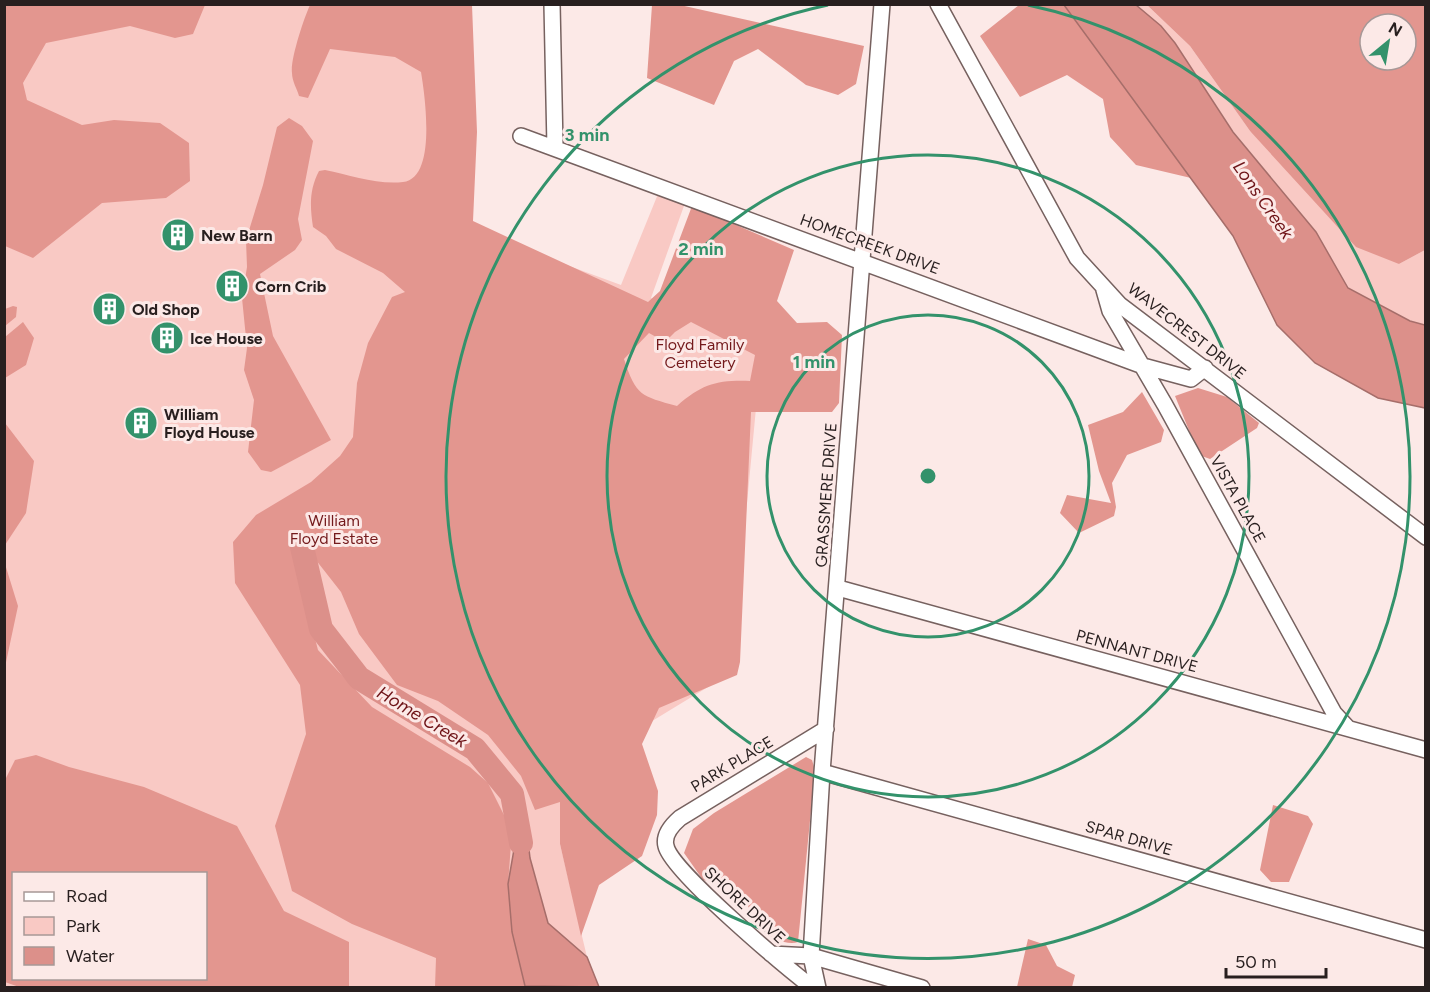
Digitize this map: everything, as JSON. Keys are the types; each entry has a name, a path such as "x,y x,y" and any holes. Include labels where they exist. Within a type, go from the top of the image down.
{"street":[{"path":"552,4 555,147"},
{"name":"GRASSMERE DRIVE","path":"818,987 811,956 822,772 882,4"},
{"name":"WAVECREST DRIVE","path":"938,4 1077,258 1120,305 1425,537"},
{"name":"HOMECREEK DRIVE","path":"521,136 1143,366 1191,379 1204,368"},
{"name":"VISTA PLACE","path":"1102,285 1110,311 1143,366 1334,713 1347,728"},
{"name":"PENNANT DRIVE","path":"838,588 1425,750"},
{"name":"PARK PLACE","path":"666,838 672,825 680,818 826,729"},
{"name":"SPAR DRIVE","path":"822,772 1425,940"},
{"name":"SHORE DRIVE","path":"666,838 666,848 698,888 771,954 813,987"},
{"path":"771,954 811,956 922,987"}],"green space":[{"path":"5,4 205,5 193,34 175,38 130,26 46,43 23,83 27,100 82,125 114,120 160,123 189,143 190,181 166,198 102,203 33,258 5,246"},
{"name":"William Floyd Estate","path":"5,5 457,5 463,227 621,285 658,194 685,203 651,298 761,355 731,673 529,796 560,801 560,844 587,957 548,923 530,858 527,832 516,813 513,855 538,987 5,988"},
{"path":"310,5 472,5 477,132 473,221 648,302 660,291 692,206 794,250 777,301 797,323 827,322 842,335 839,403 832,412 751,412 740,662 737,675 659,708 642,744 658,791 657,815 642,856 599,885 581,936 560,844 560,802 535,810 521,776 488,735 438,701 397,685 359,634 341,592 312,555 295,562 318,650 372,707 470,767 488,783 512,831 508,884 512,932 526,987 435,987 436,958 352,924 292,891 275,826 306,734 300,685 235,583 233,542 256,515 311,482 340,456 353,437 357,383 368,343 392,297 405,292 383,273 336,249 326,236 313,227 311,199 313,185 319,171 325,170 374,181 403,182 414,177 421,166 426,134 425,99 421,72 395,57 330,49 308,98 299,96 293,79 292,67 298,39","holes":["691,322 755,355 750,381 728,381 710,385 694,393 677,406 655,400 642,393 632,381 624,359 649,333 665,342 675,332"]},
{"path":"652,5 680,5 864,46 856,84 838,95 806,85 758,49 734,61 714,105 647,78"},
{"path":"1019,5 1064,5 1191,178 1136,165 1110,137 1103,99 1067,75 1020,97 980,36"},
{"path":"1136,5 1147,5 1190,46 1250,131 1399,264 1425,250 1425,325 1410,321 1348,288 1316,232 1233,131 1175,43 1161,26"},
{"path":"1147,5 1425,5 1425,250 1399,264 1356,247 1250,131 1190,46"},
{"path":"289,118 302,126 313,141 298,219 302,240 295,250 260,274 273,336 331,440 271,472 261,470 248,452 254,400 244,370 247,348 242,298 247,267 246,240 263,185 277,127"},
{"path":"17,307 16,317 5,326 5,309"},
{"path":"23,322 34,338 26,365 5,378 5,337"},
{"path":"1198,388 1227,397 1259,423 1257,428 1210,459 1199,455 1175,396"},
{"path":"1142,392 1164,430 1161,442 1127,455 1112,483 1116,507 1114,516 1079,533 1060,513 1067,495 1111,503 1099,471 1088,425 1123,412"},
{"path":"5,423 34,461 26,513 5,545"},
{"path":"5,564 18,606 5,667"},
{"path":"36,755 69,767 144,787 237,826 284,911 349,942 349,987 22,988 5,982 5,780 15,760"},
{"path":"806,757 812,760 815,770 798,942 792,943 773,937 761,929 740,891 728,884 703,880 684,853 693,829 714,813"},
{"path":"1273,805 1308,816 1313,824 1289,882 1271,882 1260,870"},
{"path":"1028,939 1046,945 1057,966 1075,975 1072,987 1017,987"}],"water":[{"name":"Lons Creek","path":"1064,5 1136,5 1161,26 1175,43 1233,132 1316,232 1348,288 1410,321 1425,325 1425,408 1378,398 1315,363 1277,325 1233,236"},
{"path":"515,812 527,832 530,858 548,923 587,957 599,987 525,986 512,932 508,884 516,838"}],"waterway":[{"name":"Home Creek","path":"302,547 321,629 359,678 475,749 512,794 521,843"}],"place":[{"name":"New Barn","path":"178,235"},
{"name":"Corn Crib","path":"232,286"},
{"name":"Old Shop","path":"109,309"},
{"name":"Ice House","path":"167,338"},
{"name":"William Floyd House","path":"141,423"}],"park label":[{"name":"Floyd Family Cemetery","path":"700,353"}]}
